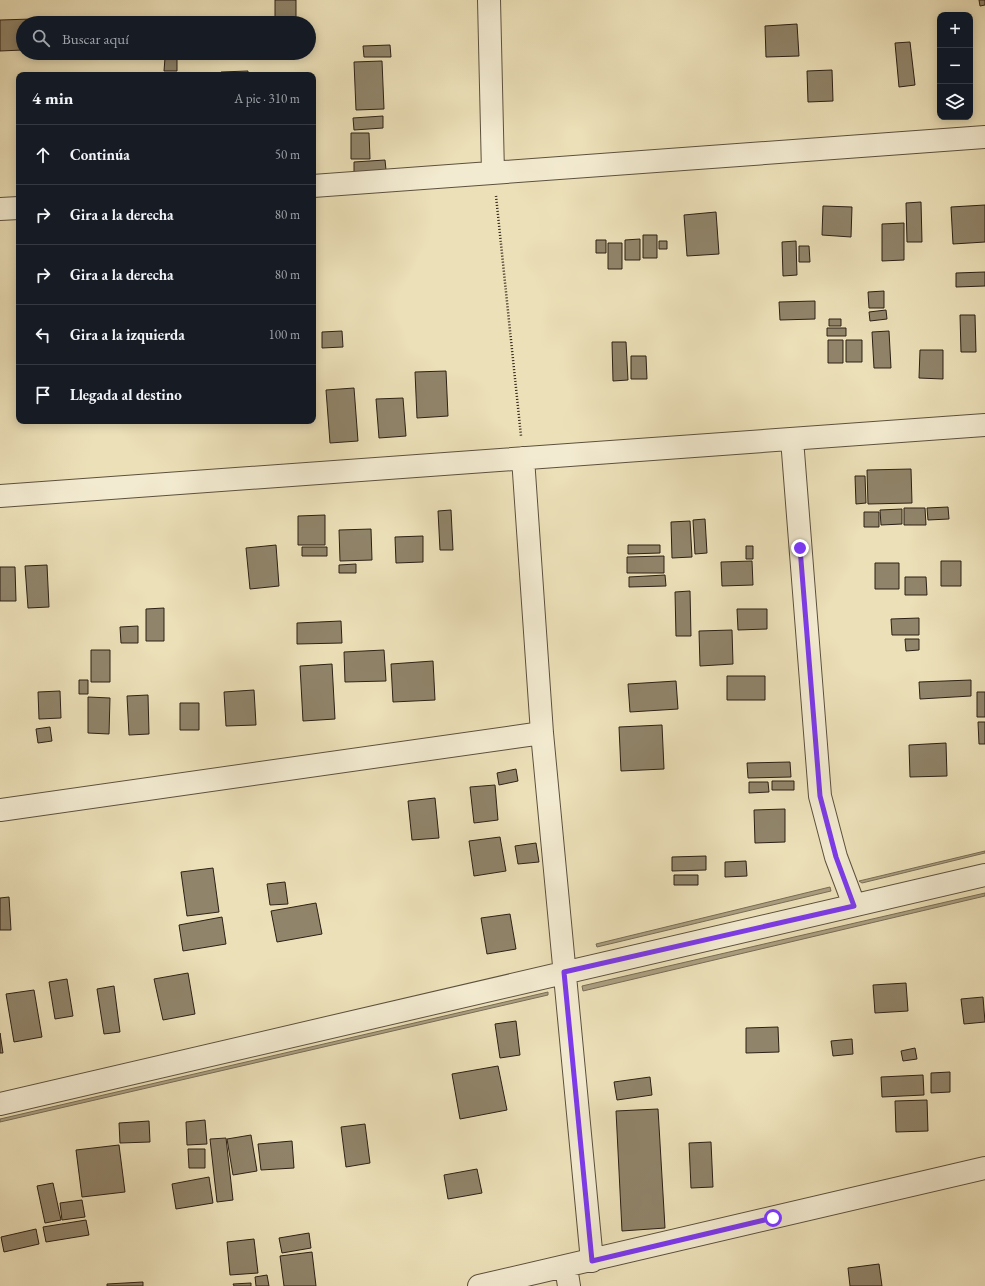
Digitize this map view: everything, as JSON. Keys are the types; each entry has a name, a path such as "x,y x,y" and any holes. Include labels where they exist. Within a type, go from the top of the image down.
{"street":[{"path":"489,0 493,173"},
{"path":"316,186 985,137"},
{"path":"0,209 16,208"},
{"path":"0,496 985,425"},
{"path":"792,439 820,796 836,857 854,906"},
{"path":"524,458 542,733 592,1261"},
{"path":"0,810 542,733"},
{"path":"0,1104 985,875"},
{"path":"479,1286 567,1276 592,1261 985,1168"}],"path":[{"path":"493,173 524,458"}],"shaded area":[{"path":"985,851 985,853 862,883 859,881"},
{"path":"830,887 831,891 597,947 596,944"},
{"path":"985,893 985,896 583,991 582,986"},
{"path":"548,992 548,995 0,1122 0,1119"}],"building":[{"path":"275,0 296,0 296,16 275,16"},
{"path":"979,0 985,0 985,5 980,6"},
{"path":"0,20 16,20 16,50 0,51"},
{"path":"797,24 799,56 766,57 765,26"},
{"path":"910,42 915,85 899,87 895,43"},
{"path":"390,45 391,57 364,57 363,46"},
{"path":"165,60 177,60 177,71 164,71"},
{"path":"382,61 384,109 356,110 354,62"},
{"path":"832,70 833,101 808,102 807,71"},
{"path":"248,71 248,72 221,72"},
{"path":"383,116 383,128 354,130 353,118"},
{"path":"351,133 369,133 370,159 351,159"},
{"path":"385,160 386,170 354,172 354,162"},
{"path":"921,202 922,242 907,242 906,203"},
{"path":"985,205 985,242 953,244 951,207"},
{"path":"823,206 852,207 851,237 822,235"},
{"path":"716,212 719,254 687,256 684,215"},
{"path":"904,223 904,260 882,261 882,224"},
{"path":"643,235 657,235 657,258 643,258"},
{"path":"640,239 640,260 625,260 625,240"},
{"path":"596,240 606,240 606,253 596,253"},
{"path":"659,241 667,241 667,249 659,249"},
{"path":"796,241 797,275 783,276 782,242"},
{"path":"608,243 622,243 622,269 608,269"},
{"path":"799,246 809,246 810,262 799,262"},
{"path":"985,272 985,286 956,287 956,273"},
{"path":"884,291 884,308 869,308 868,292"},
{"path":"815,301 815,319 780,320 779,302"},
{"path":"886,310 887,319 870,321 869,312"},
{"path":"960,315 975,315 976,352 961,352"},
{"path":"829,319 841,319 841,326 829,326"},
{"path":"827,328 846,328 846,336 827,336"},
{"path":"342,331 343,347 322,348 322,332"},
{"path":"889,331 891,368 874,368 872,332"},
{"path":"828,340 843,340 843,363 828,363"},
{"path":"846,340 862,340 862,362 846,362"},
{"path":"612,342 626,342 628,380 613,381"},
{"path":"920,350 943,350 943,379 919,378"},
{"path":"631,356 646,356 647,379 631,379"},
{"path":"446,371 448,416 417,418 415,372"},
{"path":"354,388 358,441 330,443 326,390"},
{"path":"403,398 406,436 379,438 376,399"},
{"path":"911,469 912,503 868,504 867,470"},
{"path":"855,476 865,476 866,503 856,504"},
{"path":"948,507 949,519 928,520 927,508"},
{"path":"904,508 925,508 926,525 904,525"},
{"path":"902,509 902,524 881,525 880,510"},
{"path":"451,510 453,550 440,550 438,511"},
{"path":"864,512 879,512 879,527 864,527"},
{"path":"325,515 325,545 298,545 298,516"},
{"path":"705,519 707,553 695,554 693,520"},
{"path":"690,521 692,557 672,558 671,522"},
{"path":"371,529 372,560 340,561 339,530"},
{"path":"423,536 423,562 396,563 395,537"},
{"path":"276,545 279,586 250,589 246,548"},
{"path":"628,545 660,545 660,553 628,554"},
{"path":"746,546 753,546 753,559 746,559"},
{"path":"302,547 327,547 327,556 302,556"},
{"path":"664,556 664,573 627,573 627,557"},
{"path":"752,561 753,585 722,586 721,562"},
{"path":"941,561 961,561 961,586 941,586"},
{"path":"875,563 899,563 899,589 875,589"},
{"path":"356,564 356,573 339,573 339,565"},
{"path":"47,565 49,607 28,608 25,566"},
{"path":"0,567 15,567 16,601 0,601"},
{"path":"665,575 666,586 629,587 629,577"},
{"path":"905,577 926,577 927,595 905,595"},
{"path":"690,591 691,636 676,636 675,592"},
{"path":"164,608 164,641 146,641 146,609"},
{"path":"737,609 767,609 767,629 738,630"},
{"path":"919,618 919,635 892,635 891,619"},
{"path":"341,621 342,643 297,644 297,623"},
{"path":"138,626 138,643 121,643 120,627"},
{"path":"732,630 733,664 700,666 699,631"},
{"path":"905,639 919,639 919,650 906,651"},
{"path":"91,650 110,650 110,682 91,682"},
{"path":"384,650 386,681 345,682 344,652"},
{"path":"433,661 435,700 393,702 391,664"},
{"path":"332,664 335,719 303,721 300,666"},
{"path":"727,676 765,676 765,700 727,700"},
{"path":"79,680 88,680 88,694 79,694"},
{"path":"971,680 971,696 920,699 919,682"},
{"path":"676,681 678,709 630,712 628,684"},
{"path":"254,690 256,725 226,726 224,692"},
{"path":"60,691 61,718 39,719 38,692"},
{"path":"977,692 985,692 985,717 977,717"},
{"path":"148,695 149,734 129,735 127,696"},
{"path":"88,697 110,698 109,734 88,733"},
{"path":"180,703 199,703 199,730 180,730"},
{"path":"978,722 985,722 985,744 979,744"},
{"path":"662,725 664,769 621,771 619,727"},
{"path":"50,727 52,741 38,743 36,729"},
{"path":"946,743 947,776 910,777 909,745"},
{"path":"790,762 791,777 748,778 747,763"},
{"path":"516,769 518,781 499,785 497,773"},
{"path":"772,781 794,781 794,790 772,790"},
{"path":"749,782 768,782 769,792 749,793"},
{"path":"495,785 498,820 474,823 470,787"},
{"path":"435,798 439,838 412,840 408,801"},
{"path":"785,809 785,842 755,843 754,810"},
{"path":"500,837 506,871 474,876 469,841"},
{"path":"536,843 539,862 518,864 515,846"},
{"path":"706,856 706,870 672,871 672,857"},
{"path":"746,861 747,876 725,877 725,862"},
{"path":"213,868 219,912 187,916 181,872"},
{"path":"674,875 698,875 698,885 674,885"},
{"path":"285,882 288,904 270,905 267,884"},
{"path":"9,897 11,930 0,930 0,898"},
{"path":"316,903 322,934 277,942 271,911"},
{"path":"510,914 516,949 487,954 481,918"},
{"path":"222,917 226,944 183,951 179,925"},
{"path":"188,973 195,1014 163,1020 154,979"},
{"path":"67,979 73,1016 55,1019 49,982"},
{"path":"906,983 908,1011 875,1013 873,985"},
{"path":"114,986 120,1032 104,1034 97,989"},
{"path":"34,990 42,1037 14,1042 6,994"},
{"path":"983,997 985,1022 964,1024 961,999"},
{"path":"516,1021 520,1055 500,1058 495,1024"},
{"path":"778,1027 779,1052 746,1053 746,1028"},
{"path":"0,1033 3,1053 0,1053"},
{"path":"852,1039 853,1054 833,1056 831,1041"},
{"path":"915,1048 917,1059 903,1061 901,1051"},
{"path":"498,1066 507,1110 460,1119 452,1074"},
{"path":"950,1072 950,1092 931,1093 931,1073"},
{"path":"923,1075 924,1095 882,1097 881,1077"},
{"path":"650,1077 652,1095 617,1100 614,1082"},
{"path":"927,1100 928,1131 896,1132 895,1101"},
{"path":"658,1109 665,1228 622,1231 616,1111"},
{"path":"205,1120 207,1144 187,1145 186,1122"},
{"path":"149,1121 150,1142 120,1143 119,1123"},
{"path":"365,1124 370,1163 346,1167 341,1127"},
{"path":"251,1135 257,1171 233,1175 227,1139"},
{"path":"226,1138 233,1200 217,1202 210,1139"},
{"path":"292,1141 294,1168 261,1170 258,1144"},
{"path":"711,1142 713,1187 691,1188 689,1143"},
{"path":"119,1145 125,1192 82,1197 76,1150"},
{"path":"188,1149 205,1149 205,1168 189,1168"},
{"path":"477,1169 482,1193 448,1199 444,1175"},
{"path":"209,1177 213,1203 176,1209 172,1184"},
{"path":"53,1183 61,1220 45,1223 37,1186"},
{"path":"82,1200 85,1217 62,1220 60,1203"},
{"path":"86,1220 89,1235 46,1242 43,1227"},
{"path":"36,1229 39,1244 4,1252 1,1237"},
{"path":"309,1233 311,1248 282,1253 279,1238"},
{"path":"254,1239 258,1273 230,1275 227,1242"},
{"path":"312,1252 316,1286 284,1286 280,1256"},
{"path":"879,1264 882,1286 850,1286 848,1268"},
{"path":"267,1275 269,1286 256,1286 255,1277"},
{"path":"143,1282 143,1286 107,1286 107,1284"},
{"path":"251,1283 251,1286 234,1286 233,1284"}],"route":[{"path":"773,1218 592,1261 564,972 854,906 836,857 820,796 800,548"}]}
